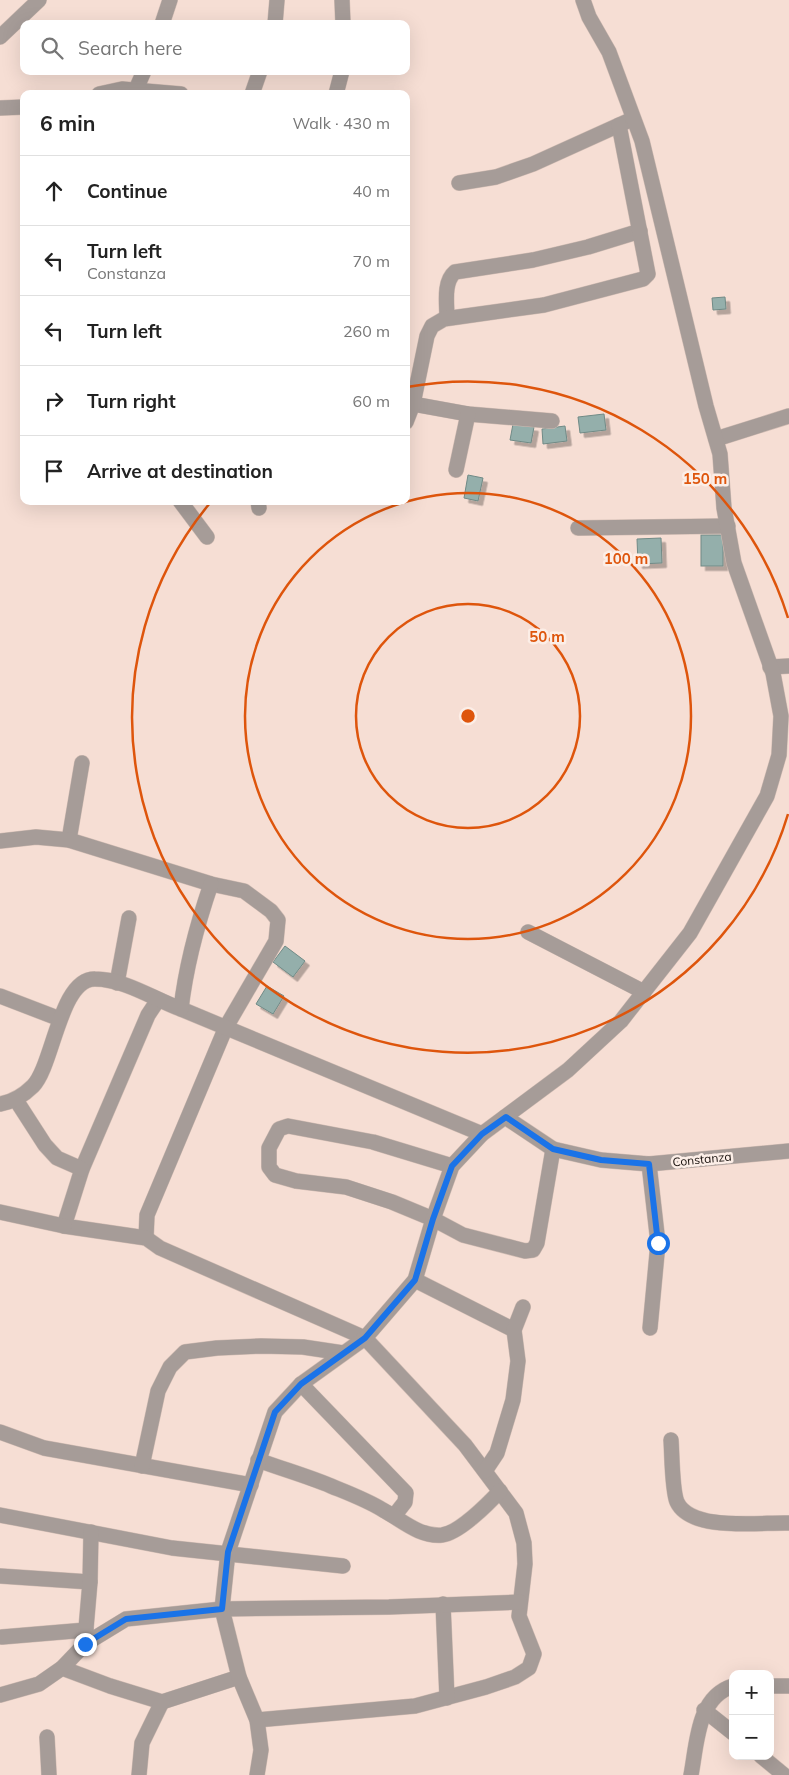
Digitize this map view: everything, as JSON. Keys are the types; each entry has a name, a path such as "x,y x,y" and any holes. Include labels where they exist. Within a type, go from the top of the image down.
{"street":[{"path":"0,37 39,0"},
{"path":"163,20 170,0"},
{"path":"275,20 277,0"},
{"path":"342,0 343,20"},
{"path":"257,1775 261,1750 257,1720 239,1676 222,1609 228,1552 275,1412 301,1384 365,1338 415,1280 433,1219 452,1166 482,1134 568,1070 621,1021 690,933 767,796 785,734 770,666 734,563 720,454 642,141 609,52 589,17 583,0"},
{"path":"135,90 142,75"},
{"path":"253,90 259,75"},
{"path":"337,90 341,75"},
{"path":"0,108 20,107"},
{"path":"458,183 496,177 533,164 634,118"},
{"path":"410,410 427,336 432,326 447,318 544,305 643,279 648,274 619,125"},
{"path":"447,318 446,290 450,276 455,272 533,260 588,248 640,231"},
{"path":"412,404 468,414 552,420"},
{"path":"456,470 468,414"},
{"path":"716,439 789,416"},
{"path":"183,505 207,537"},
{"path":"578,528 728,526"},
{"path":"770,666 789,666"},
{"path":"69,840 82,764"},
{"path":"0,842 36,837 69,840 211,884 244,891 272,911 278,920 276,941 226,1027 147,1215 146,1238"},
{"path":"181,1009 185,973 211,884"},
{"path":"117,983 129,918"},
{"path":"528,932 644,992"},
{"path":"0,1104 16,1100 34,1085 46,1060 60,1019 78,986 87,980 95,979 117,983 482,1134"},
{"path":"0,996 60,1019"},
{"path":"64,1226 82,1169 148,1015 158,1000"},
{"path":"16,1100 45,1145 57,1158 82,1169"},
{"name":"Constanza","path":"506,1117 553,1149 601,1160 649,1164 789,1151"},
{"path":"452,1166 373,1142 288,1126 279,1129 269,1148 269,1167 275,1175 296,1181 346,1188 392,1202 433,1219 462,1236 526,1251 533,1250 537,1243 553,1149"},
{"path":"649,1164 658,1243 650,1328"},
{"path":"0,1212 64,1226 146,1238 160,1248 365,1338 465,1445 516,1513 524,1543 525,1564 519,1616 534,1654 529,1668 486,1687 415,1706 257,1720"},
{"path":"415,1280 514,1330"},
{"path":"485,1471 497,1453 514,1400 518,1361 514,1330 523,1307"},
{"path":"142,1466 158,1391 170,1367 185,1352 261,1346 303,1347 343,1353"},
{"path":"301,1384 406,1493 405,1502 394,1516"},
{"path":"0,1432 44,1448 251,1485"},
{"path":"671,1440 676,1501 687,1515 709,1522 789,1523"},
{"path":"258,1460 332,1486 382,1509 412,1528 429,1535 444,1535 456,1529 486,1506 500,1491"},
{"path":"0,1515 172,1548 228,1552 343,1566"},
{"path":"0,1695 39,1684 62,1668 85,1637 90,1582 91,1532"},
{"path":"0,1576 90,1582"},
{"path":"2,1637 85,1637 126,1619 222,1609 520,1602"},
{"path":"443,1604 447,1698"},
{"path":"62,1668 110,1686 162,1702 239,1676"},
{"path":"774,1686 789,1686"},
{"path":"692,1775 704,1710 715,1695 729,1688"},
{"path":"139,1775 142,1743 162,1702"},
{"path":"704,1710 729,1730"},
{"path":"47,1737 49,1775"},
{"path":"766,1760 784,1775"}],"building":[{"path":"725,297 726,309 713,310 712,298"},
{"path":"604,414 606,430 580,433 578,417"},
{"path":"513,424 534,427 531,443 510,440"},
{"path":"565,426 567,441 543,444 542,429"},
{"path":"468,475 483,478 478,501 464,498"},
{"path":"701,535 723,535 723,566 701,566"},
{"path":"661,538 662,563 638,564 637,539"},
{"path":"285,946 305,961 293,977 273,962"},
{"path":"267,986 284,996 273,1014 256,1004"}],"route":[{"path":"85,1644 126,1619 222,1609 228,1552 275,1412 301,1384 365,1338 415,1280 433,1219 452,1166 482,1134 506,1117 553,1149 601,1160 649,1164 658,1243"}]}
